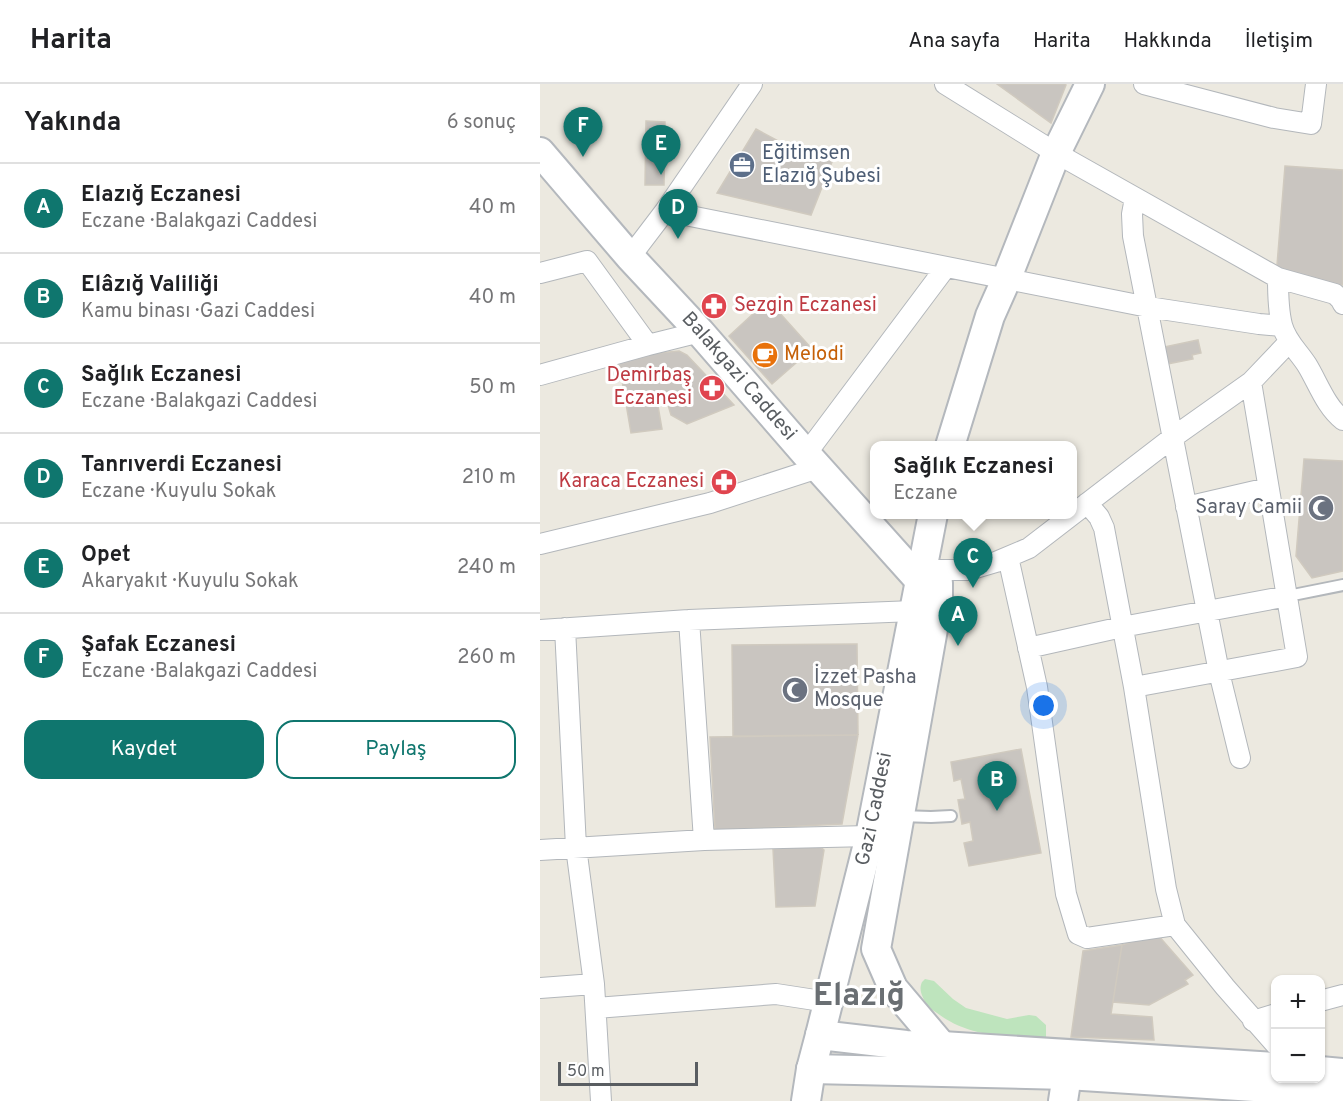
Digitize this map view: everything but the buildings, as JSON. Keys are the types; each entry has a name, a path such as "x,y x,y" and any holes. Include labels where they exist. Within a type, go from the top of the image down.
{"main road":[{"path":"952,441 990,316 1056,153 1090,84"},
{"name":"Balakgazi Caddesi","path":"540,152 630,257 700,332 927,591"},
{"name":"Gazi Caddesi","path":"806,1101 810,1069 870,836 927,591 933,519"},
{"path":"938,519 899,816 876,950 893,988 942,1046"},
{"path":"820,1035 906,1046 942,1046 1066,1077 1271,1066"},
{"path":"810,1069 1307,1087 1343,1097"},
{"path":"1307,1087 1343,1073"}],"street":[{"path":"630,257 665,211 752,84"},
{"path":"945,84 1056,153 1278,278 1335,294 1342,301"},
{"path":"1144,84 1274,118 1311,124 1316,84"},
{"path":"1136,198 1132,225 1219,672 1240,758"},
{"path":"665,211 1006,280 1148,307 1259,324 1286,334"},
{"path":"540,273 587,261 648,345"},
{"path":"540,544 710,503 812,461 945,267"},
{"path":"1278,278 1279,311 1286,334 1333,410 1343,420"},
{"path":"540,375 700,332"},
{"path":"1077,511 1251,382 1286,334"},
{"path":"1134,687 1297,657 1251,382"},
{"path":"1186,507 1268,488"},
{"path":"1087,503 1099,517 1104,528 1134,687 1166,888 1175,925 1271,1041"},
{"path":"540,630 689,620 927,591 969,570 1029,548 1066,519"},
{"path":"1008,557 1037,687 1066,894 1078,934 1087,938 1175,925"},
{"path":"1028,648 1122,627 1288,596"},
{"path":"689,620 704,840"},
{"path":"565,628 576,847 594,984 601,1101"},
{"path":"540,850 704,840 870,836"},
{"path":"540,988 594,984"},
{"path":"596,1008 776,994 828,1002"},
{"path":"1325,1000 1343,995"},
{"path":"1253,1021 1271,1015"}],"lane":[{"path":"1288,596 1343,585"},
{"path":"899,816 951,816"}],"green space":[{"path":"925,979 934,981 966,1008 1007,1019 1036,1016 1046,1025 1046,1039 989,1034 949,1021 925,1002 921,989"}],"place":[{"name":"Şafak Eczanesi","path":"583,157"},
{"name":"Eğitimsen Elazığ Şubesi","path":"742,165"},
{"name":"Opet","path":"661,175"},
{"name":"Tanrıverdi Eczanesi","path":"678,239"},
{"name":"Sezgin Eczanesi","path":"714,306"},
{"name":"Melodi","path":"765,355"},
{"name":"Demirbaş Eczanesi","path":"712,388"},
{"name":"Karaca Eczanesi","path":"724,482"},
{"name":"Saray Camii","path":"1321,508"},
{"name":"Sağlık Eczanesi","path":"973,588"},
{"name":"Elazığ Eczanesi","path":"958,646"},
{"name":"İzzet Pasha Mosque","path":"795,690"},
{"name":"Elâzığ Valiliği","path":"997,811"}],"district":[{"name":"Elazığ","path":"859,997"}]}
